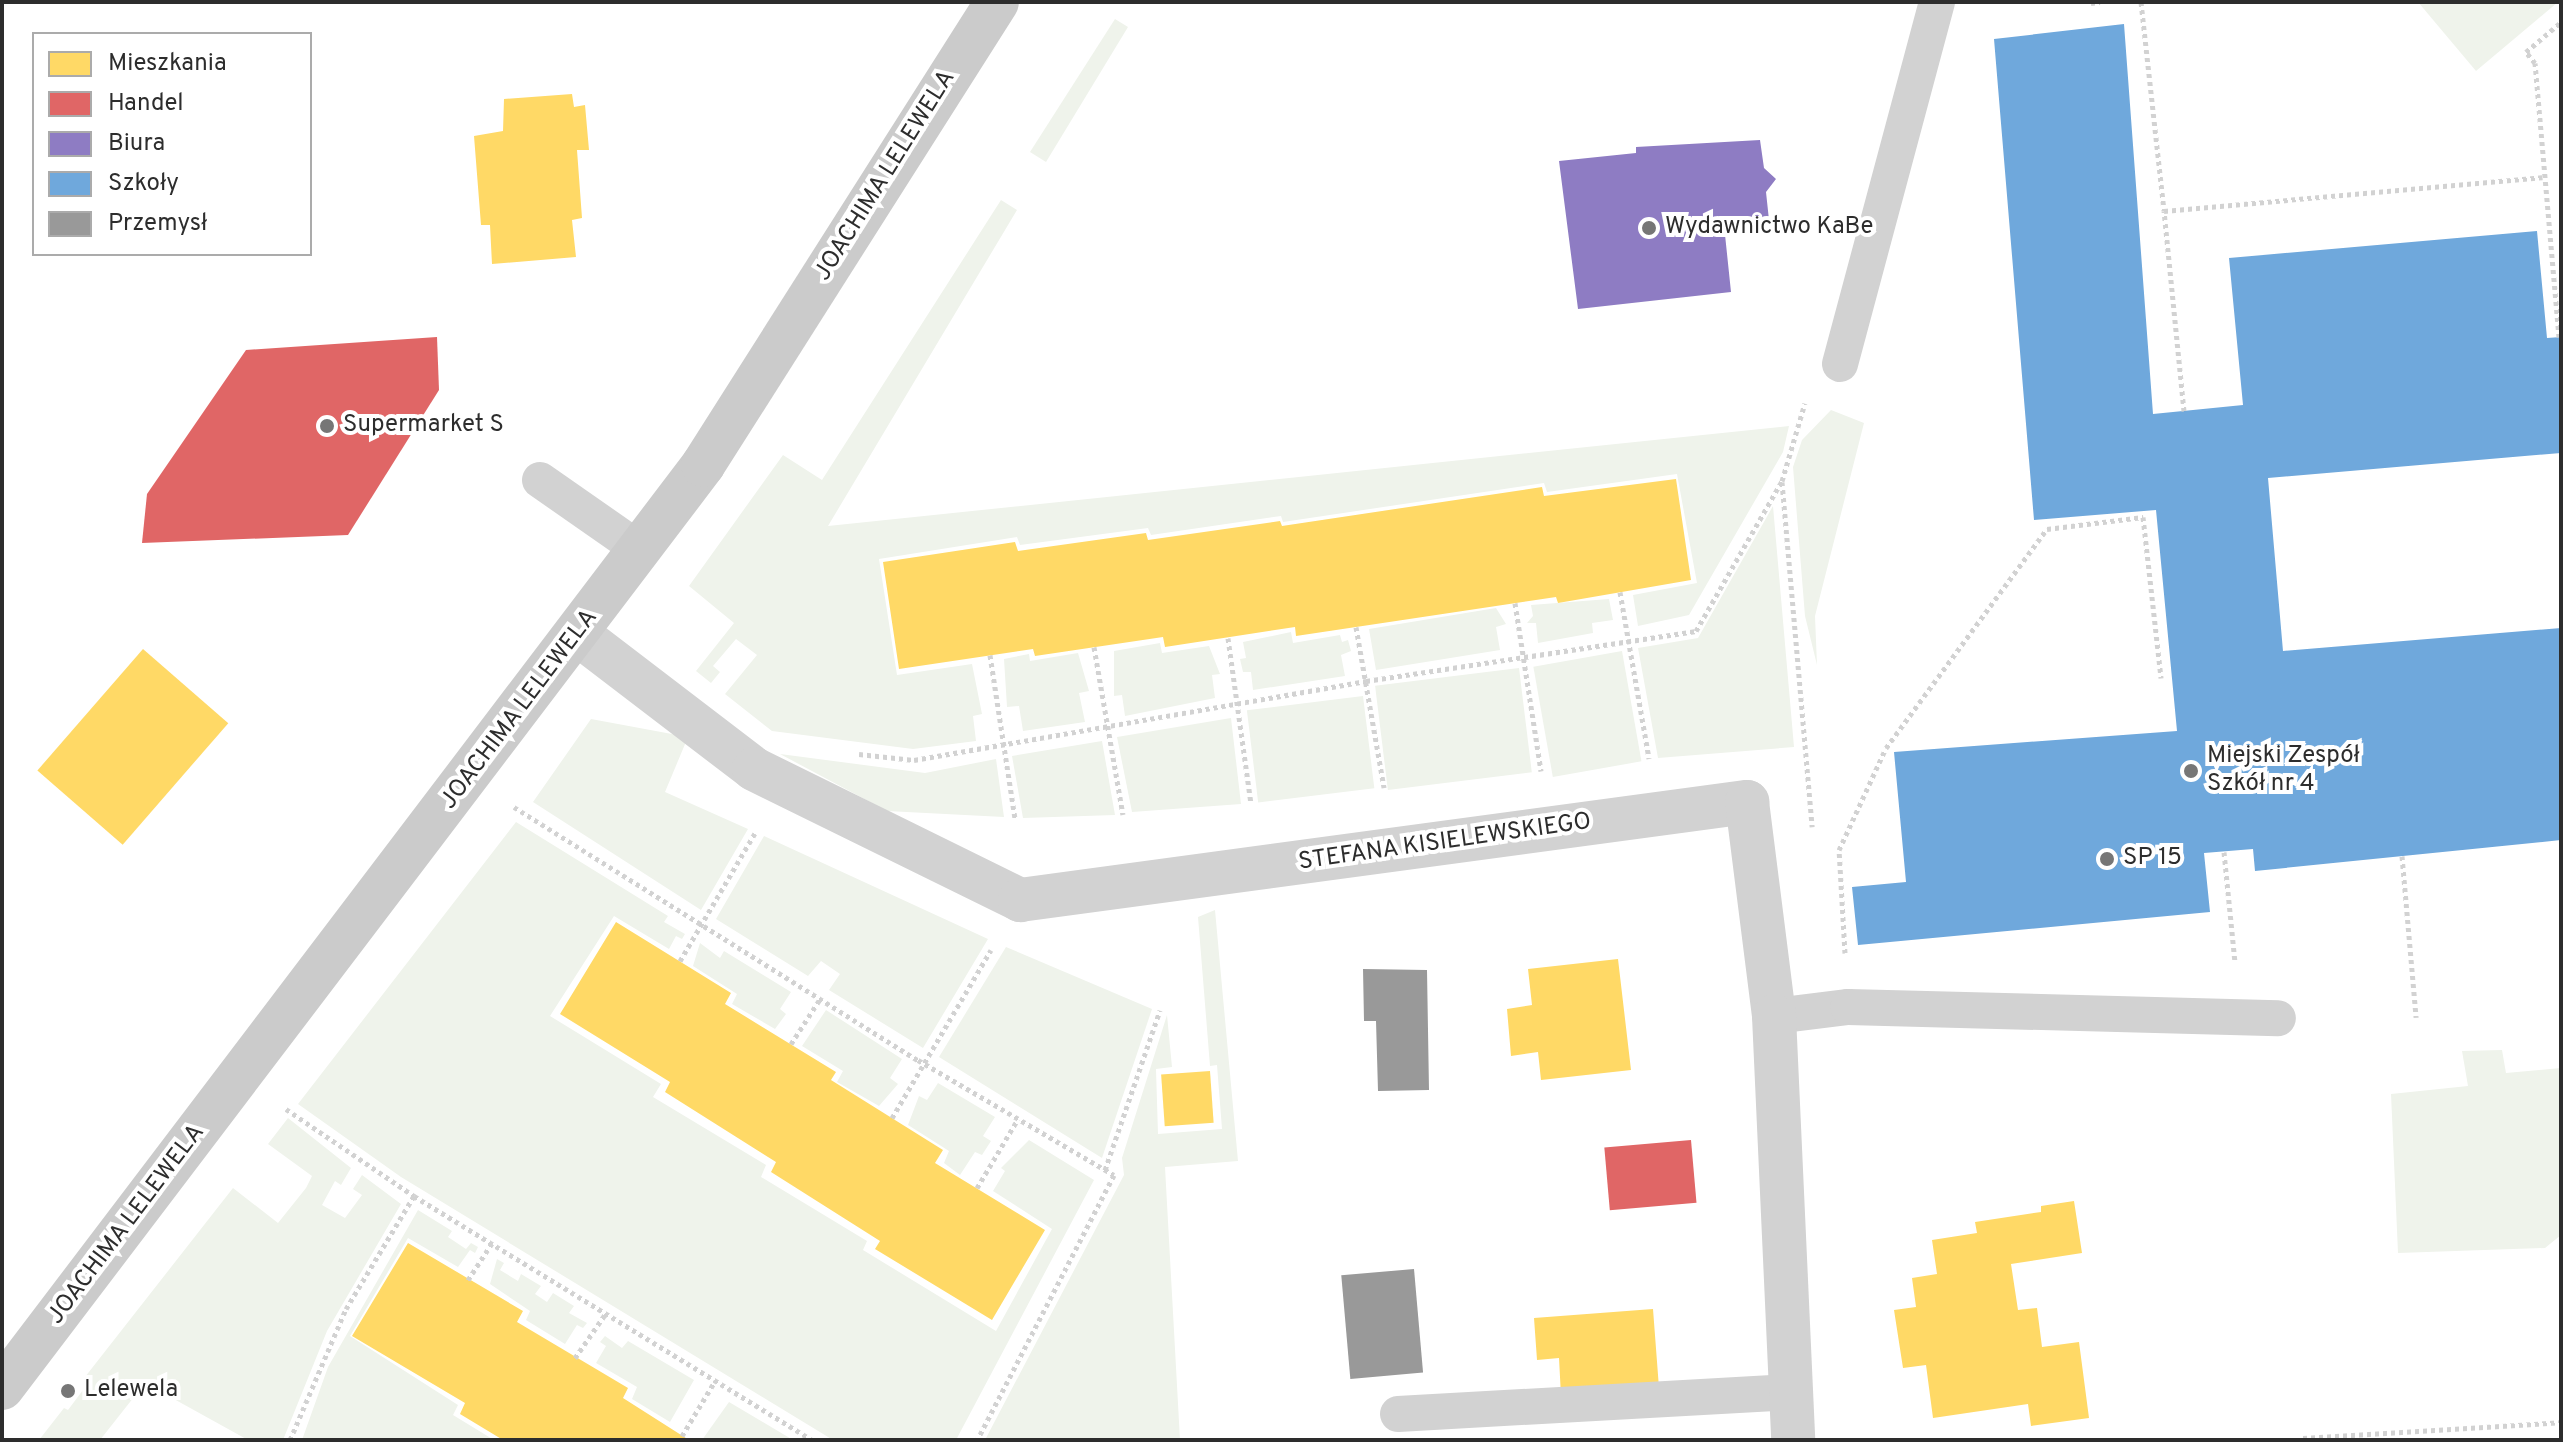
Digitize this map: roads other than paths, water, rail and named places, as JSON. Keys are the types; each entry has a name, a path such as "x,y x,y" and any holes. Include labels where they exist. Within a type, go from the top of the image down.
{"street":[{"name":"JOACHIMA LELEWELA","path":"2,1388 579,635 703,465 997,2"},
{"name":"STEFANA KISIELEWSKIEGO","path":"579,635 754,769 1020,900 1747,802 1774,1016 1793,1440"}],"lane":[{"path":"1840,364 1937,2"},
{"path":"540,480 639,549"},
{"path":"1774,1016 1848,1007 2278,1018"},
{"path":"1398,1414 1792,1392"}],"place":[{"name":"Wydawnictwo KaBe","path":"1649,228"},
{"name":"Supermarket S","path":"327,426"},
{"name":"Miejski Zespół Szkół nr 4","path":"2191,771"},
{"name":"SP 15","path":"2107,859"},
{"name":"Lelewela","path":"68,1391"}]}
